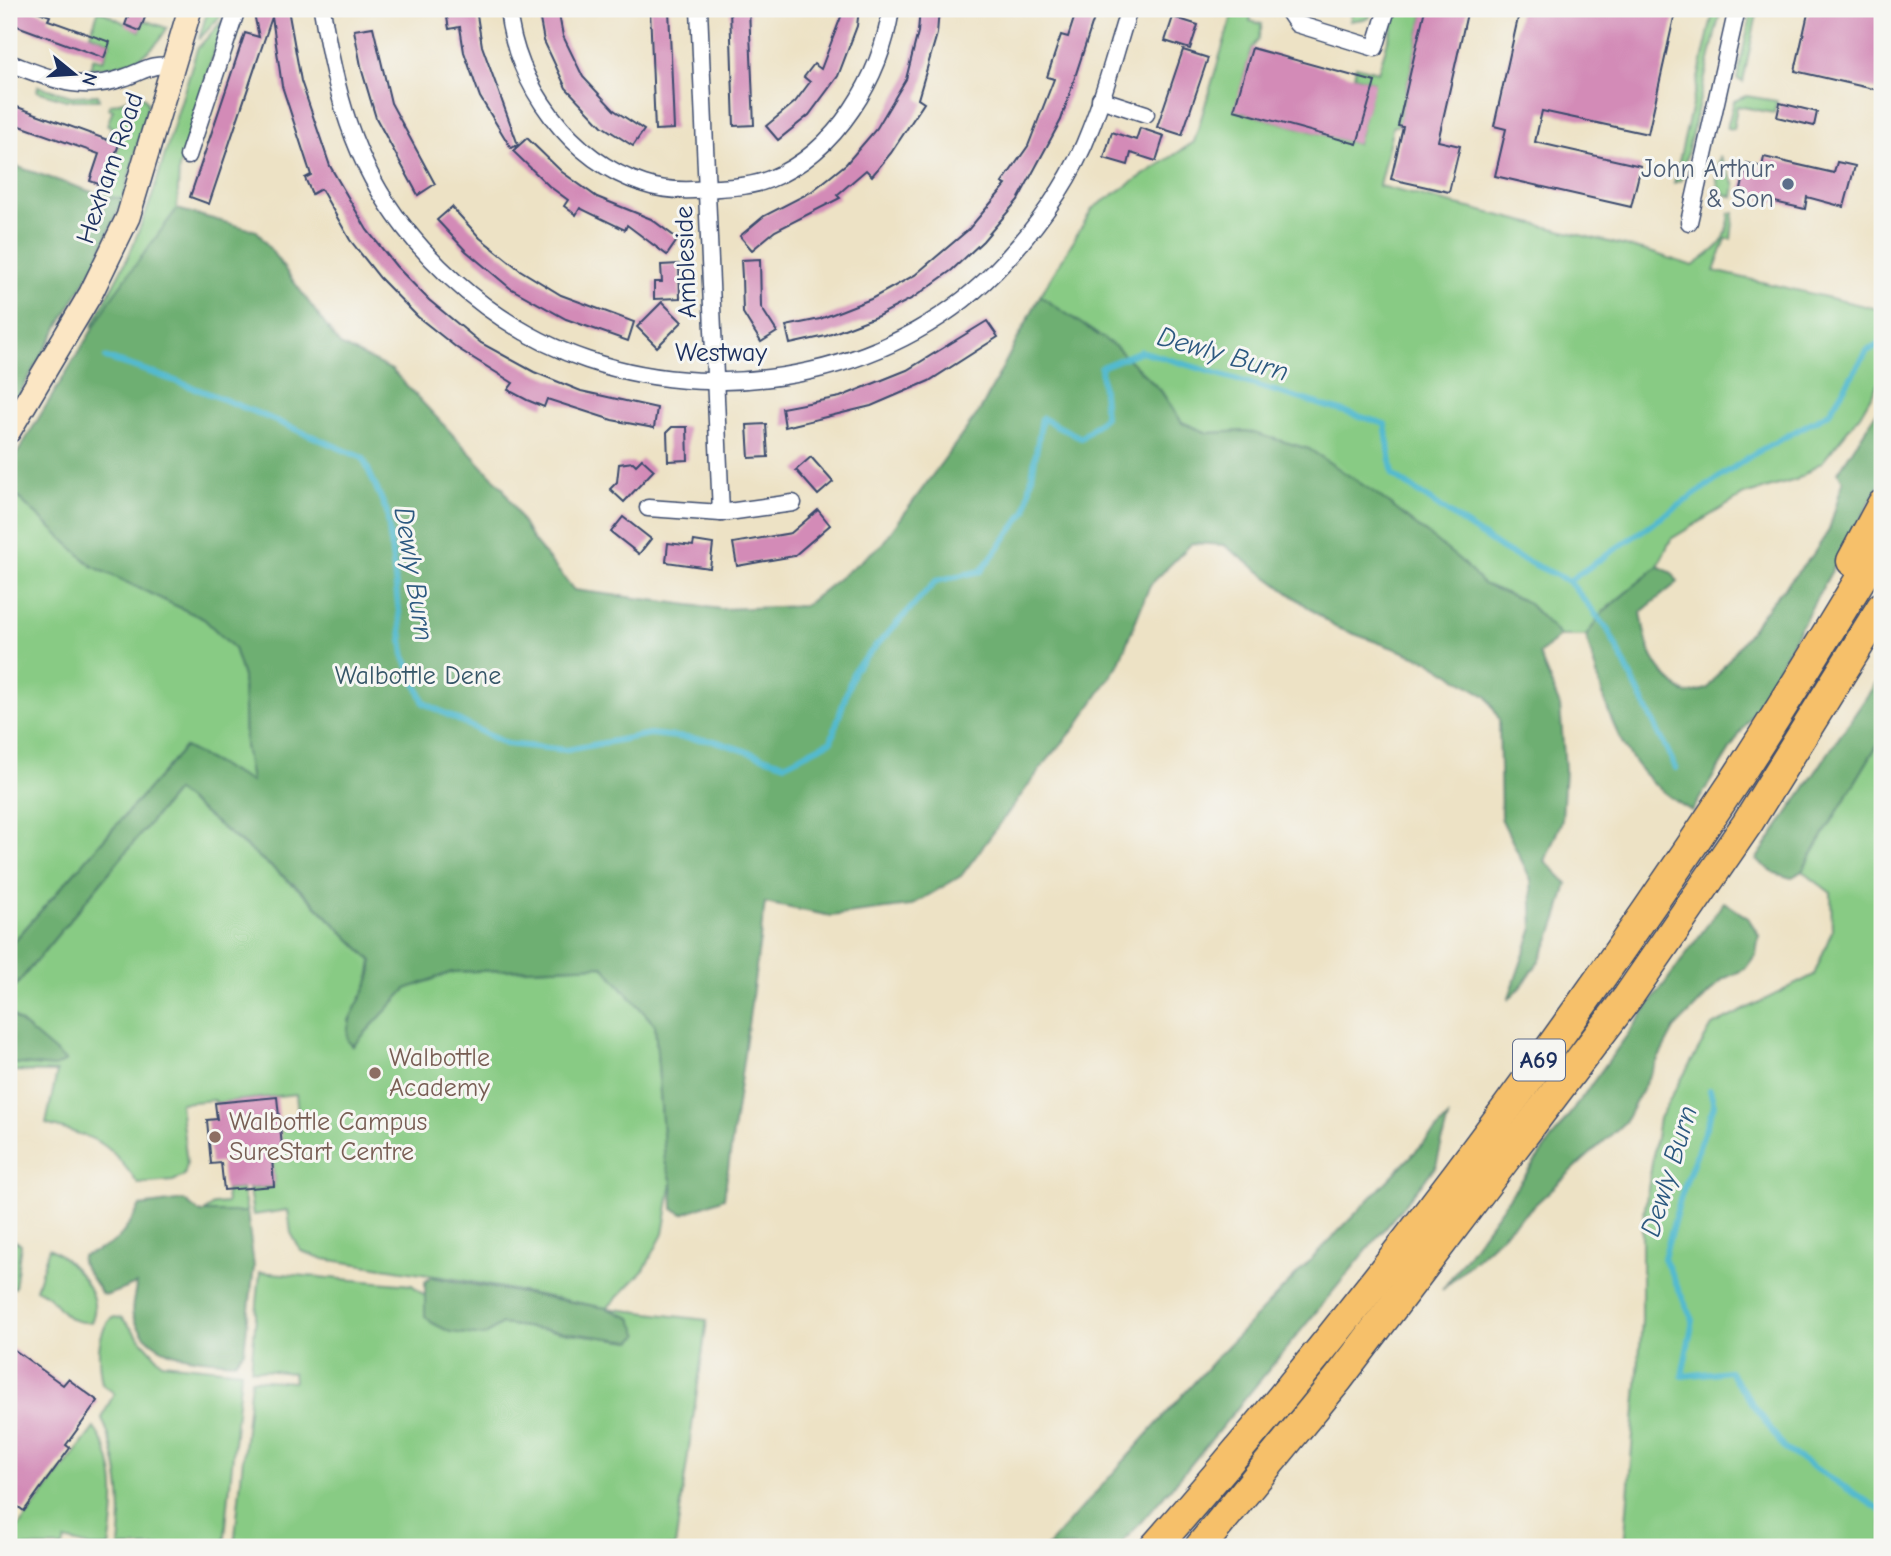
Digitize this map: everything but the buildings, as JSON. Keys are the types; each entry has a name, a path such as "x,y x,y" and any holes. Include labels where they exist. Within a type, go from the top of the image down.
{"highway":[{"name":"A69","path":"1733,783 1882,505"},
{"name":"A69","path":"1156,1547 1312,1359 1456,1175 1600,977 1733,783 1882,544"},
{"name":"A69","path":"1200,1547 1338,1379 1628,998 1747,824 1882,607"},
{"name":"A69","path":"1747,824 1882,647"}],"main road":[{"name":"Hexham Road","path":"9,431 91,293 128,217 190,9"}],"street":[{"path":"188,156 237,9"},
{"name":"Westway","path":"322,9 333,80 359,152 402,225 441,268 493,312 556,348 628,372 715,380 775,378 850,360 907,335 946,312 1004,263 1030,233 1079,153 1100,99 1129,9"},
{"path":"508,9 515,48 524,71 549,114 572,138 616,171 643,184 670,190 707,190 748,185 770,179 794,166 834,131 872,73 886,36 891,9"},
{"name":"Ambleside","path":"699,9 721,513"},
{"path":"1287,9 1297,24 1375,48 1387,9"},
{"path":"1689,222 1737,9"},
{"path":"9,63 67,84 82,86 124,78 155,63 174,66"},
{"path":"1100,99 1146,114"},
{"path":"648,508 721,513 793,503"}],"green space":[{"path":"208,9 227,9 199,39"},
{"path":"1234,9 1253,9 1250,21 1262,24 1258,40 1252,48 1235,110 1357,144 1374,82 1354,76 1356,66 1378,72 1398,9 1425,9 1398,126 1393,126 1379,186 1650,252 1693,266 1719,246 1726,233 1730,213 1734,213 1731,239 1726,239 1714,271 1882,310 1882,377 1860,415 1823,461 1796,480 1744,495 1671,539 1658,566 1604,611 1586,636 1560,636 1527,602 1483,584 1247,431 1208,433 1182,422 1161,391 1116,348 1040,296 1093,208 1194,142"},
{"path":"1353,9 1373,9 1369,18 1350,21"},
{"path":"1714,9 1721,9 1681,180 1674,183"},
{"path":"1752,9 1758,9 1743,82 1737,79"},
{"path":"99,10 140,31 144,20 167,28 152,48 135,60 114,66 90,68 93,58 103,61 110,42 90,34"},
{"path":"224,19 179,168 177,209 94,327 92,326 129,255 152,197 197,49"},
{"path":"38,86 71,96 98,95 99,100 66,100 37,91"},
{"path":"138,96 144,97 148,104 123,199 104,196 103,189 119,144 107,140 112,127 107,125 113,110 109,109 110,105"},
{"path":"1746,96 1777,101 1774,113 1737,106 1733,129 1727,128 1734,101"},
{"path":"1720,157 1735,185 1733,197 1722,191 1717,181"},
{"path":"9,164 104,196 123,199 95,264 9,411"},
{"name":"Walbottle Dene","path":"177,209 257,231 340,345 392,370 503,488 532,539 574,590 721,609 804,606 882,544 981,409 1040,296 1116,347 1161,391 1182,423 1208,433 1247,431 1309,449 1378,495 1460,560 1483,584 1527,602 1560,636 1539,654 1560,706 1565,769 1562,820 1545,861 1567,883 1553,931 1539,960 1508,1000 1533,928 1531,880 1501,818 1499,719 1487,697 1429,661 1335,627 1224,545 1192,543 1150,585 1118,665 1077,726 1045,763 961,876 910,906 831,916 765,903 724,1198 683,1214 673,1209 672,1182 665,1161 655,1025 603,966 452,972 406,989 353,1046 348,1041 350,1020 368,982 372,961 302,891 176,791 9,994 9,947 185,747 251,782 245,746 243,677 234,648 204,619 92,566 9,489 9,467 114,294"},
{"path":"1882,404 1882,480 1757,706 1692,811 1667,795 1631,758 1609,714 1586,636 1604,611 1658,566 1672,573 1678,582 1641,612 1649,649 1666,677 1687,694 1707,689 1771,603 1812,556 1829,530 1843,481 1838,472"},
{"path":"9,489 92,566 204,619 234,648 243,677 245,746 252,783 185,747 9,947"},
{"path":"1882,674 1882,737 1802,871 1791,878 1775,873 1756,860"},
{"path":"1882,737 1882,1547 1624,1547 1642,1321 1642,1227 1659,1118 1712,1026 1814,975 1832,931 1831,893 1802,871"},
{"path":"176,791 302,892 372,961 368,985 349,1020 353,1046 406,989 453,972 603,966 655,1025 665,1161 672,1182 663,1234 644,1270 607,1308 707,1320 675,1547 234,1547 251,1379 294,1382 293,1373 251,1369 260,1272 412,1285 425,1296 425,1316 470,1334 484,1336 502,1324 632,1341 631,1318 606,1308 461,1280 324,1259 301,1251 291,1233 288,1210 253,1215 249,1189 274,1186 272,1157 280,1127 299,1125 296,1094 215,1103 215,1100 180,1103 187,1164 184,1176 173,1181 138,1184 118,1157 100,1143 46,1124 57,1072 9,1071 9,1063 65,1061 9,1013 9,994"},
{"path":"1724,902 1748,918 1759,935 1756,954 1745,969 1723,979 1674,1029 1625,1122 1442,1290"},
{"path":"9,1013 66,1061 55,1067 9,1063"},
{"path":"1448,1118 1436,1166 1188,1468 1119,1547 1047,1547 1216,1358"},
{"path":"242,1189 247,1212 204,1212 214,1204 227,1203 226,1190"},
{"path":"184,1200 199,1212 247,1212 254,1267 244,1351 235,1362 190,1357 162,1349 140,1330 133,1316 136,1284 108,1295 102,1294 81,1262 82,1256 117,1239 140,1206"},
{"path":"9,1238 21,1244 15,1288 9,1288"},
{"path":"49,1248 67,1261 84,1279 93,1301 91,1322 72,1319 36,1289"},
{"path":"431,1277 606,1308 631,1318 639,1335 632,1341 502,1324 484,1336 450,1332 432,1323 425,1316 425,1282"},
{"path":"112,1317 122,1318 162,1363 241,1371 224,1547 119,1547 121,1514 117,1465 102,1418 114,1393 102,1384 99,1358 100,1340"},
{"path":"94,1428 108,1455 114,1485 109,1547 92,1547 65,1540 63,1547 10,1547 14,1533"}],"waterway":[{"path":"1569,581 1752,455 1829,413 1867,351 1882,343"},
{"name":"Dewly Burn","path":"106,358 204,392 363,458 387,512 404,655 424,703 506,744 567,750 650,734 715,741 785,764 831,741 854,670 936,581 981,571 1026,511 1042,418 1081,438 1105,417 1101,367 1141,351 1385,424 1393,475 1503,550 1569,581 1608,630 1676,768"},
{"name":"Dewly Burn","path":"1710,1090 1714,1105 1681,1196 1664,1258 1693,1320 1682,1376 1729,1371 1785,1449 1882,1511"}],"place":[{"name":"John Arthur & Son","path":"1788,184"},
{"name":"Walbottle Academy","path":"375,1073"},
{"name":"Walbottle Campus SureStart Centre","path":"215,1137"}]}
